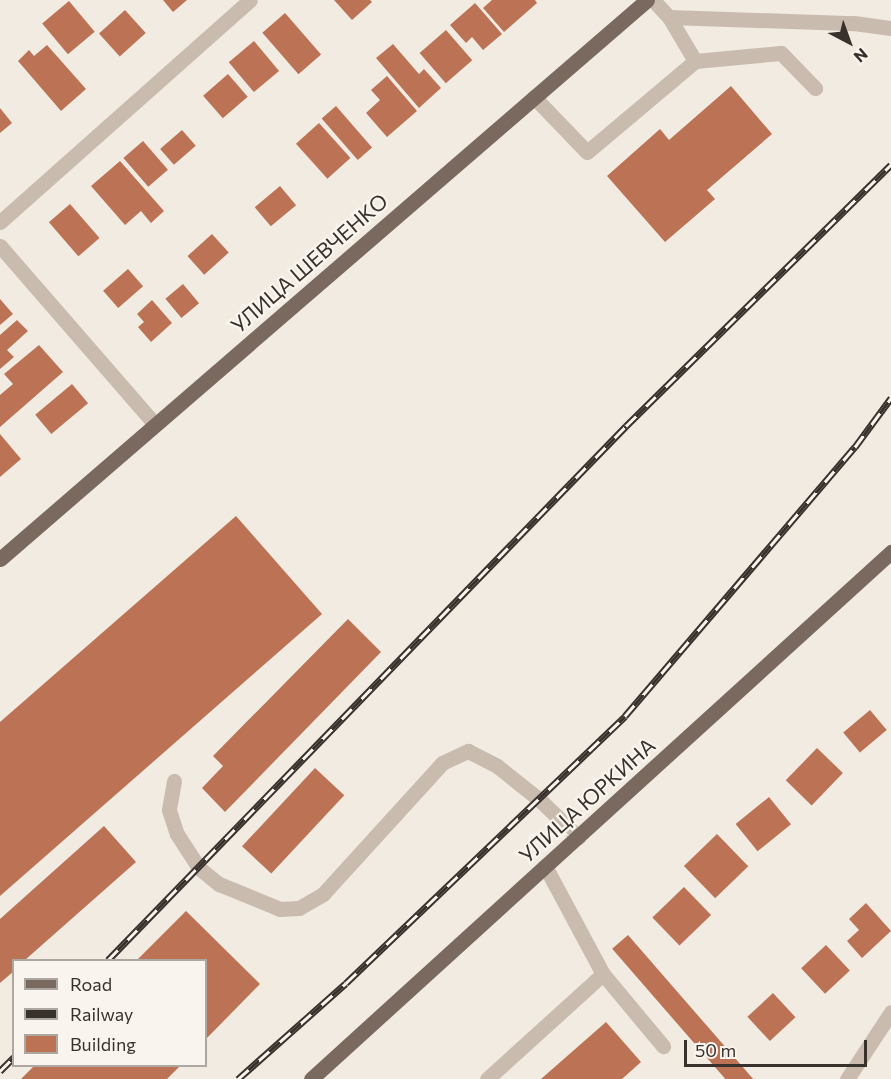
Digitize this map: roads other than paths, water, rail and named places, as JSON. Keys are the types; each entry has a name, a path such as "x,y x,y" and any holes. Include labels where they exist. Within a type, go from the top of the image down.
{"main road":[{"name":"УЛИЦА ШЕВЧЕНКО","path":"0,558 647,0"},
{"name":"УЛИЦА ЮРКИНА","path":"310,1079 891,552"}],"street":[{"path":"0,222 250,0"},
{"path":"653,0 669,17 695,61"},
{"path":"669,17 854,23 891,28"},
{"path":"534,97 587,152 695,61 781,53 815,88"},
{"path":"0,246 155,424"},
{"path":"174,781 169,810 177,834 199,868 219,884 280,909 299,908 323,894 442,763 468,751 524,787 578,837"},
{"path":"545,866 603,974 663,1046"},
{"path":"487,1079 603,974"},
{"path":"848,1079 891,1012"}],"railway":[{"path":"109,959 626,426 891,165"},
{"path":"238,1079 346,983 625,716 855,447 891,398"},
{"path":"0,1071 12,1059"}]}
